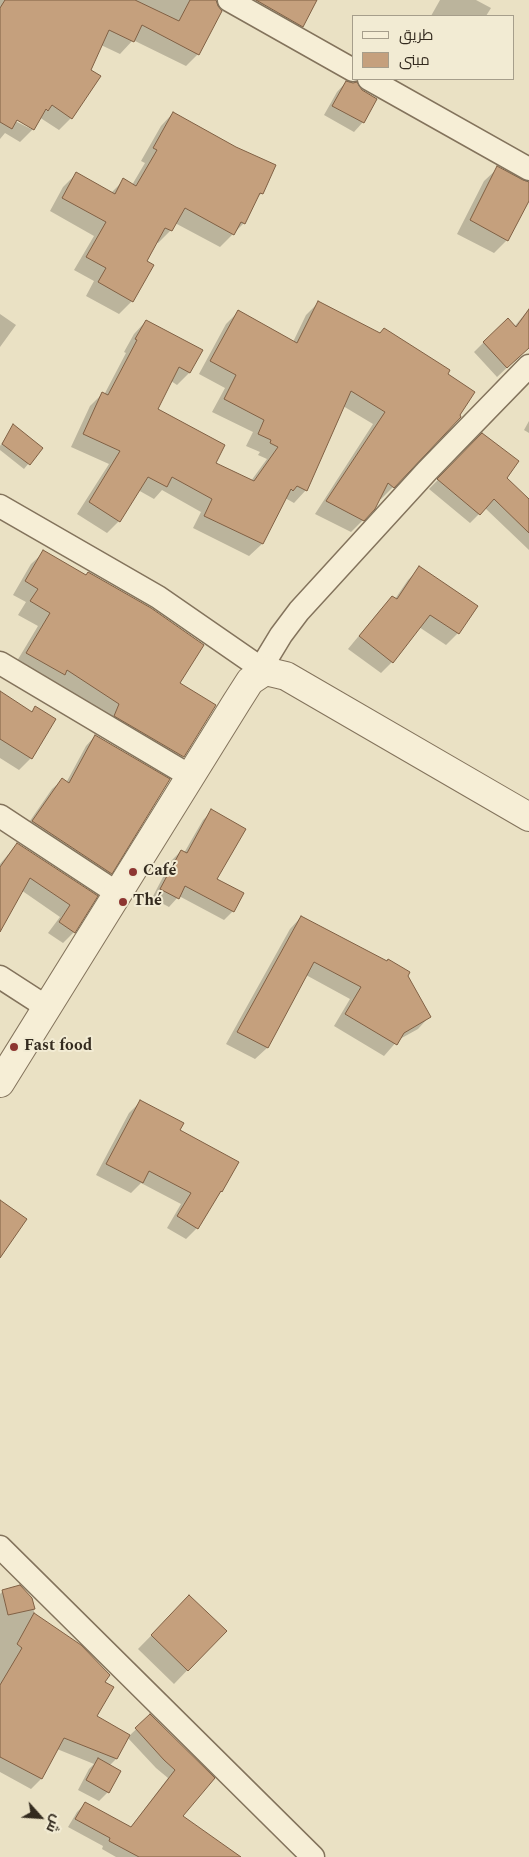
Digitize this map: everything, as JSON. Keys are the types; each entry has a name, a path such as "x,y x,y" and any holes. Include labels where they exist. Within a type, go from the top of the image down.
{"street":[{"path":"229,0 352,69"},
{"path":"371,80 529,169"},
{"path":"0,1084 250,681 263,670 281,635 299,611 426,471 529,366"},
{"path":"0,506 158,597 263,670 286,676 529,817"},
{"path":"0,663 190,776"},
{"path":"0,816 117,893"},
{"path":"0,977 48,1008"},
{"path":"0,1547 313,1857"}],"building":[{"path":"5,0 135,0 179,21 190,0 216,0 222,11 199,55 142,25 134,42 109,30 91,70 101,76 72,119 52,105 48,111 46,109 34,130 17,120 12,129 0,122 0,8"},
{"path":"256,0 317,0 303,27"},
{"path":"346,81 357,82 362,90 377,99 364,123 332,106"},
{"path":"173,112 236,147 276,165 263,194 260,193 245,224 241,222 234,235 185,208 172,231 165,228 147,261 154,265 133,302 98,282 106,268 86,257 106,222 62,198 76,172 115,194 123,178 136,186 157,150 153,148"},
{"path":"497,166 529,182 529,201 508,241 470,220"},
{"path":"318,301 380,333 384,328 450,370 448,374 475,392 460,415 461,417 394,488 388,483 375,509 364,521 326,501 385,412 351,391 307,491 297,486 293,491 291,489 263,544 204,516 212,499 172,477 167,487 148,477 120,522 89,502 120,451 83,434 102,392 108,395 146,320 203,350 190,373 179,367 158,409 225,445 216,463 254,481 278,447 270,443 271,440 258,434 264,420 224,399 236,375 210,361 238,310 297,343"},
{"path":"529,309 529,348 507,368 483,342 508,318 516,327"},
{"path":"13,424 43,448 30,465 2,444"},
{"path":"482,433 519,461 507,478 529,499 529,533 494,499 480,515 437,479"},
{"path":"43,550 86,575 88,572 151,608 204,645 180,683 216,705 184,757 114,716 119,704 67,670 65,675 26,653 50,613 30,601 38,589 25,581"},
{"path":"419,566 478,606 459,634 430,615 393,663 359,636 392,596 397,599"},
{"path":"0,691 32,712 35,706 56,719 32,759 0,739"},
{"path":"95,735 170,779 112,874 32,821 62,778 69,783"},
{"path":"211,809 246,829 217,879 244,893 234,912 185,886 179,899 160,889 181,850 187,853"},
{"path":"17,843 98,896 75,933 59,922 70,905 30,878 0,932 0,867"},
{"path":"301,916 387,961 388,959 410,972 408,976 431,1017 404,1033 397,1045 345,1014 361,987 314,962 268,1048 237,1032"},
{"path":"140,1100 184,1123 180,1130 239,1162 198,1229 177,1216 191,1193 149,1171 143,1183 106,1164"},
{"path":"0,1200 27,1219 0,1258"},
{"path":"20,1585 32,1598 35,1609 8,1615 2,1590"},
{"path":"189,1595 227,1631 188,1671 151,1635"},
{"path":"34,1613 81,1645 110,1675 105,1682 114,1687 97,1716 130,1735 117,1759 64,1738 42,1779 0,1757 0,1685 22,1648 17,1644"},
{"path":"150,1714 215,1778 183,1816 241,1857 139,1857 109,1841 110,1838 75,1819 85,1802 131,1827 175,1770 135,1728"},
{"path":"98,1758 121,1771 109,1793 86,1780"}],"place":[{"name":"Café","path":"133,872"},
{"name":"Thé","path":"123,902"},
{"name":"Fast food","path":"14,1047"}]}
